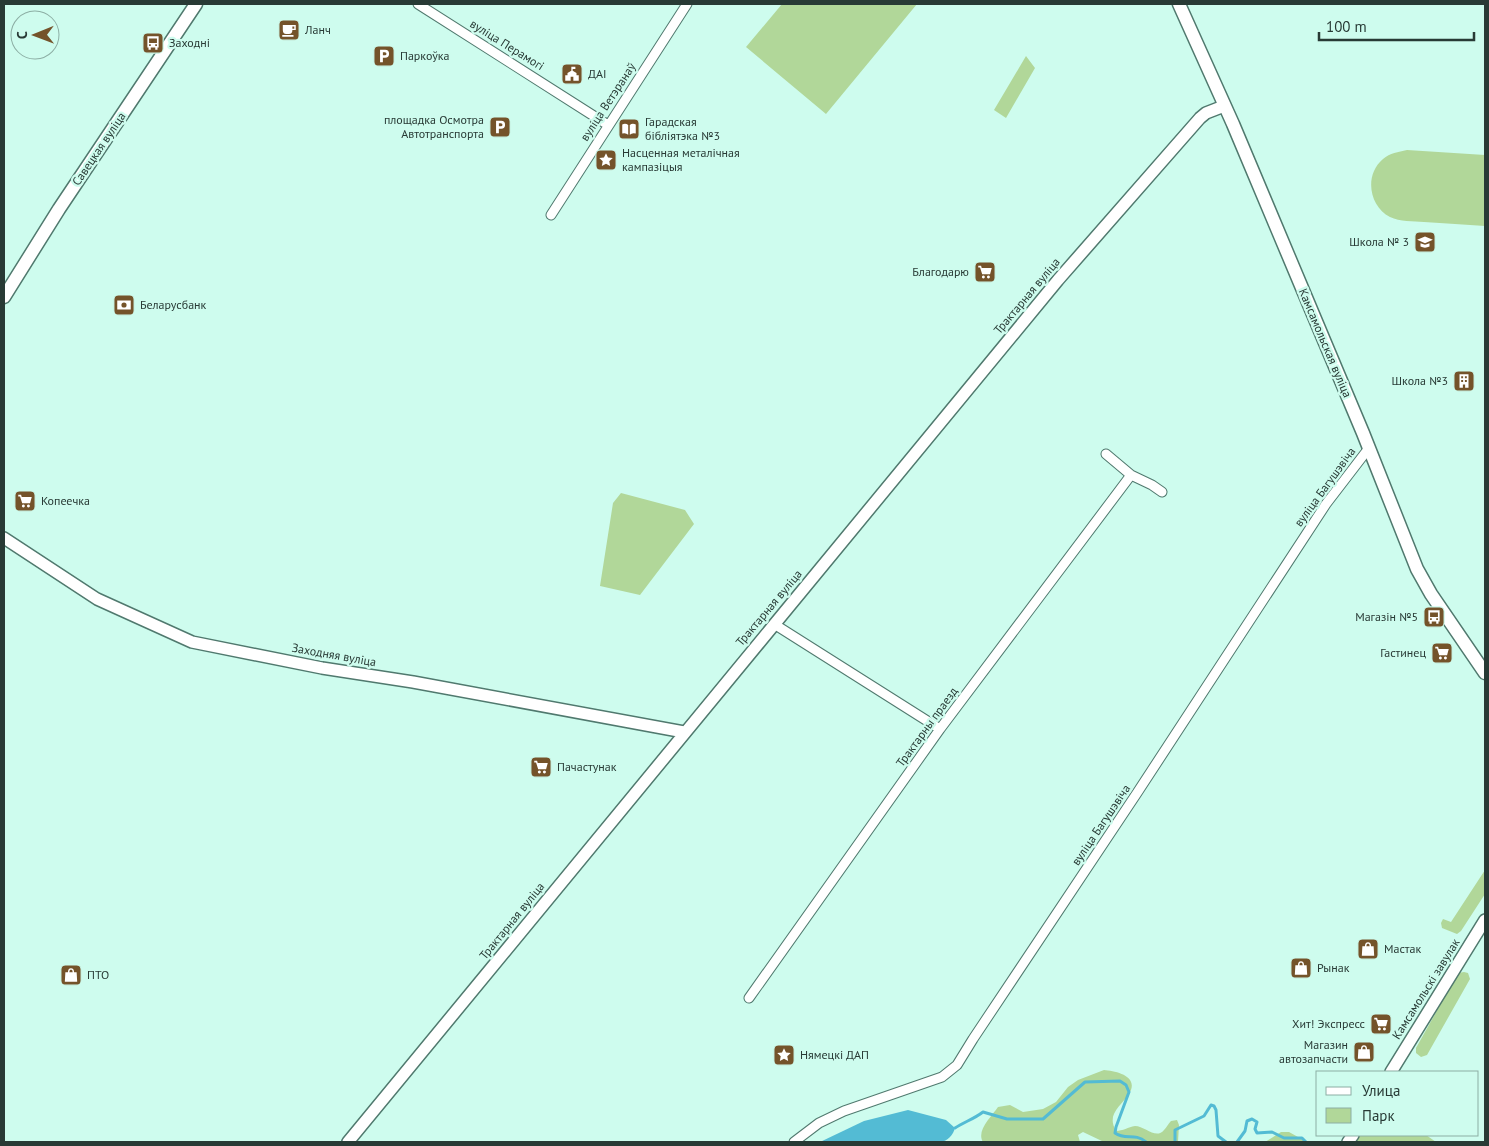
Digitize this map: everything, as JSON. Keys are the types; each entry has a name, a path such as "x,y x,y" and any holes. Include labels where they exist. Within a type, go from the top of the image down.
{"main road":[{"name":"Савецкая вуліца","path":"5,293 196,4"},
{"name":"Камсамольская вуліца","path":"1179,4 1369,448 1418,569 1426,586 1447,619 1485,673"}],"street":[{"name":"вуліца Перамогі","path":"418,4 608,125"},
{"name":"вуліца Ветэранаў","path":"551,215 687,4"},
{"name":"Трактарная вуліца","path":"348,1142 684,732 1071,265 1200,118 1206,113 1224,106"},
{"name":"вуліца Багушэвіча","path":"794,1142 819,1124 844,1111 942,1078 957,1065 1326,504 1369,448"},
{"path":"1106,454 1131,475 1162,492"},
{"name":"Трактарны праезд","path":"749,998 940,729 1131,475"},
{"name":"Заходняя вуліца","path":"4,538 97,599 192,642 322,668 413,682 684,732"},
{"path":"774,624 940,729"},
{"name":"Камсамольскі завулак","path":"1392,1071 1485,920"}],"green space":[{"path":"782,4 917,4 826,114 746,47"},
{"path":"1026,56 1035,68 1006,118 994,110"},
{"path":"1407,150 1485,155 1485,226 1402,221 1394,219 1383,212 1377,206 1374,198 1371,181 1373,173 1383,159 1394,153"},
{"path":"621,493 685,510 694,524 640,595 600,586 613,503"},
{"path":"1485,870 1485,894 1461,931 1457,934 1442,928 1441,923 1443,919 1451,922"},
{"path":"1458,973 1468,973 1470,979 1427,1055 1421,1057 1416,1053 1416,1048"},
{"path":"1104,1070 1120,1073 1125,1076 1129,1079 1132,1088 1114,1115 1113,1125 1116,1131 1135,1126 1158,1134 1171,1121 1177,1120 1179,1125 1178,1142 1104,1142 1083,1132 1078,1135 1080,1142 983,1142 981,1133 998,1107 1010,1105 1023,1112 1043,1109 1056,1102 1068,1087 1078,1080"},
{"path":"1281,1132 1289,1132 1307,1142 1265,1142"},
{"path":"1356,1136 1427,1136 1436,1142 1353,1142"}],"water":[{"path":"908,1110 946,1120 955,1128 954,1131 948,1139 940,1142 820,1142 864,1121"}],"waterway":[{"path":"955,1128 983,1112 1007,1119 1043,1119 1085,1082 1120,1081 1126,1085 1129,1092 1115,1133 1142,1139 1146,1142"},
{"path":"1175,1142 1175,1130 1204,1116 1211,1105 1216,1110 1218,1136 1226,1142"},
{"path":"1237,1142 1245,1131 1247,1121 1252,1119 1257,1122 1255,1129 1257,1133 1272,1132 1284,1138 1302,1138 1306,1142"}],"place":[{"name":"Ланч","path":"289,30"},
{"name":"Заходні","path":"153,43"},
{"name":"Паркоўка","path":"384,56"},
{"name":"ДАІ","path":"572,74"},
{"name":"площадка Осмотра Автотранспорта","path":"500,127"},
{"name":"Гарадская бібліятэка №3","path":"629,129"},
{"name":"Насценная металічная кампазіцыя","path":"606,160"},
{"name":"Школа № 3","path":"1425,242"},
{"name":"Благодарю","path":"985,272"},
{"name":"Беларусбанк","path":"124,305"},
{"name":"Школа №3","path":"1464,381"},
{"name":"Копеечка","path":"25,501"},
{"name":"Магазін №5","path":"1434,617"},
{"name":"Гастинец","path":"1442,653"},
{"name":"Пачастунак","path":"541,767"},
{"name":"Мастак","path":"1368,949"},
{"name":"Рынак","path":"1301,968"},
{"name":"ПТО","path":"71,975"},
{"name":"Хит! Экспресс","path":"1381,1024"},
{"name":"Магазин автозапчасти","path":"1364,1052"},
{"name":"Нямецкі ДАП","path":"784,1055"}]}
